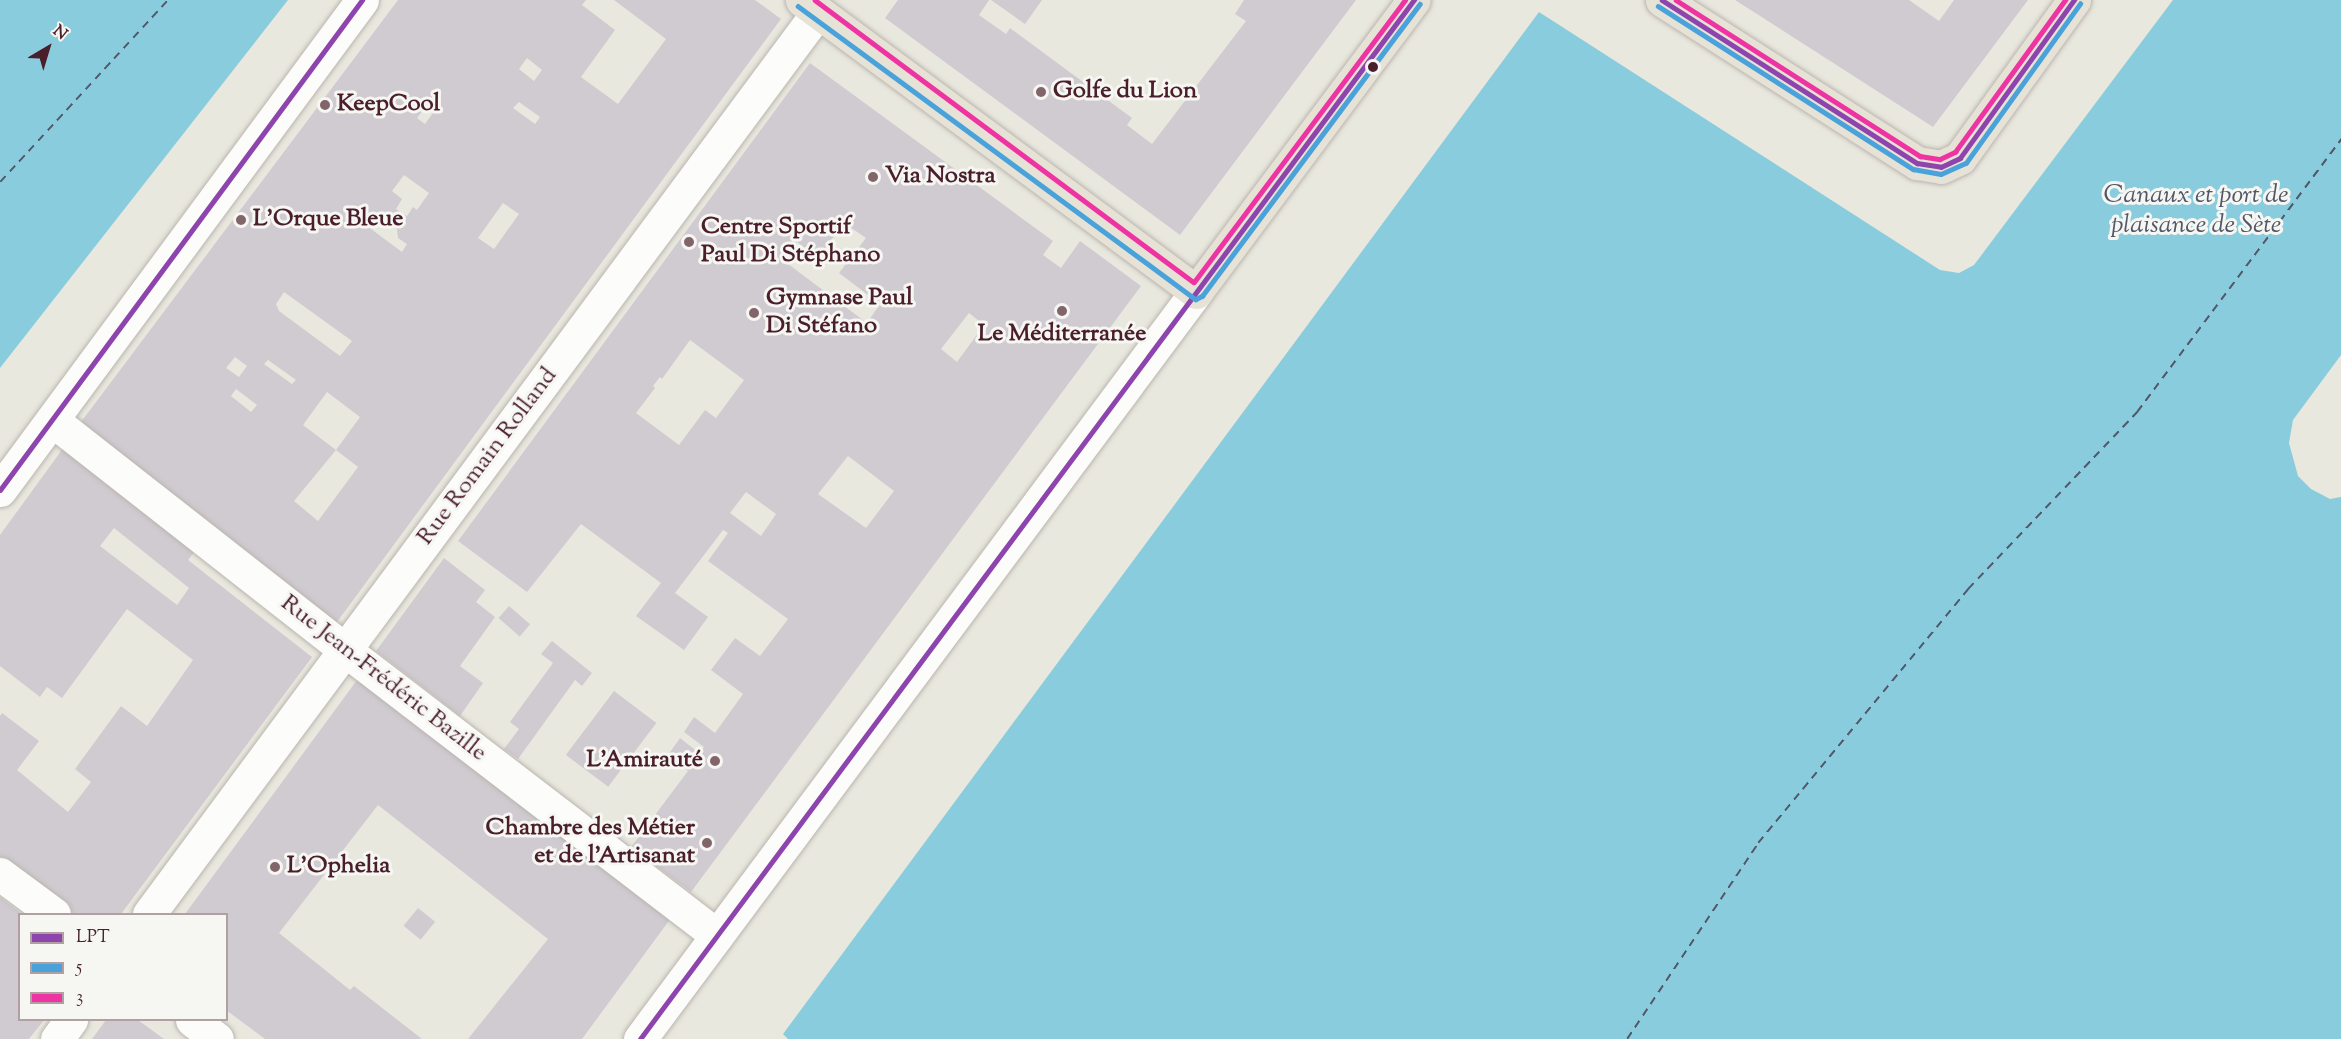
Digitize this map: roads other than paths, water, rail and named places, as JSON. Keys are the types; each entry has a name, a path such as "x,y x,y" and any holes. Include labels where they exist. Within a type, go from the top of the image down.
{"main road":[{"path":"816,4 1196,292 1414,0"},
{"path":"1662,0 1917,163 1941,167 1960,158 2074,0"}],"street":[{"path":"0,490 362,0"},
{"name":"Rue Romain Rolland","path":"150,913 816,4"},
{"path":"640,1039 1196,292"},
{"name":"Rue Jean-Frédéric Bazille","path":"52,420 345,650 717,935"},
{"path":"0,874 51,913"},
{"path":"57,1039 70,1021"},
{"path":"193,1021 218,1039"}],"water":[{"path":"0,0 288,0 0,368"},
{"name":"Canaux et port de plaisance de Sète","path":"2173,0 2341,0 2341,355 2293,420 2289,443 2298,476 2311,489 2330,499 2341,497 2341,1039 788,1039 783,1034 1539,12 1940,270 1959,273 1974,265"}],"place":[{"name":"Golfe du Lion","path":"1041,92"},
{"name":"KeepCool","path":"325,105"},
{"name":"Via Nostra","path":"873,177"},
{"name":"L'Orque Bleue","path":"241,220"},
{"name":"Centre Sportif Paul Di Stéphano","path":"689,242"},
{"name":"Le Méditerranée","path":"1062,311"},
{"name":"Gymnase Paul Di Stéfano","path":"754,313"},
{"name":"L'Amirauté","path":"715,761"},
{"name":"Chambre des Métier et de l'Artisanat","path":"707,843"},
{"name":"L'Ophelia","path":"275,867"}]}
